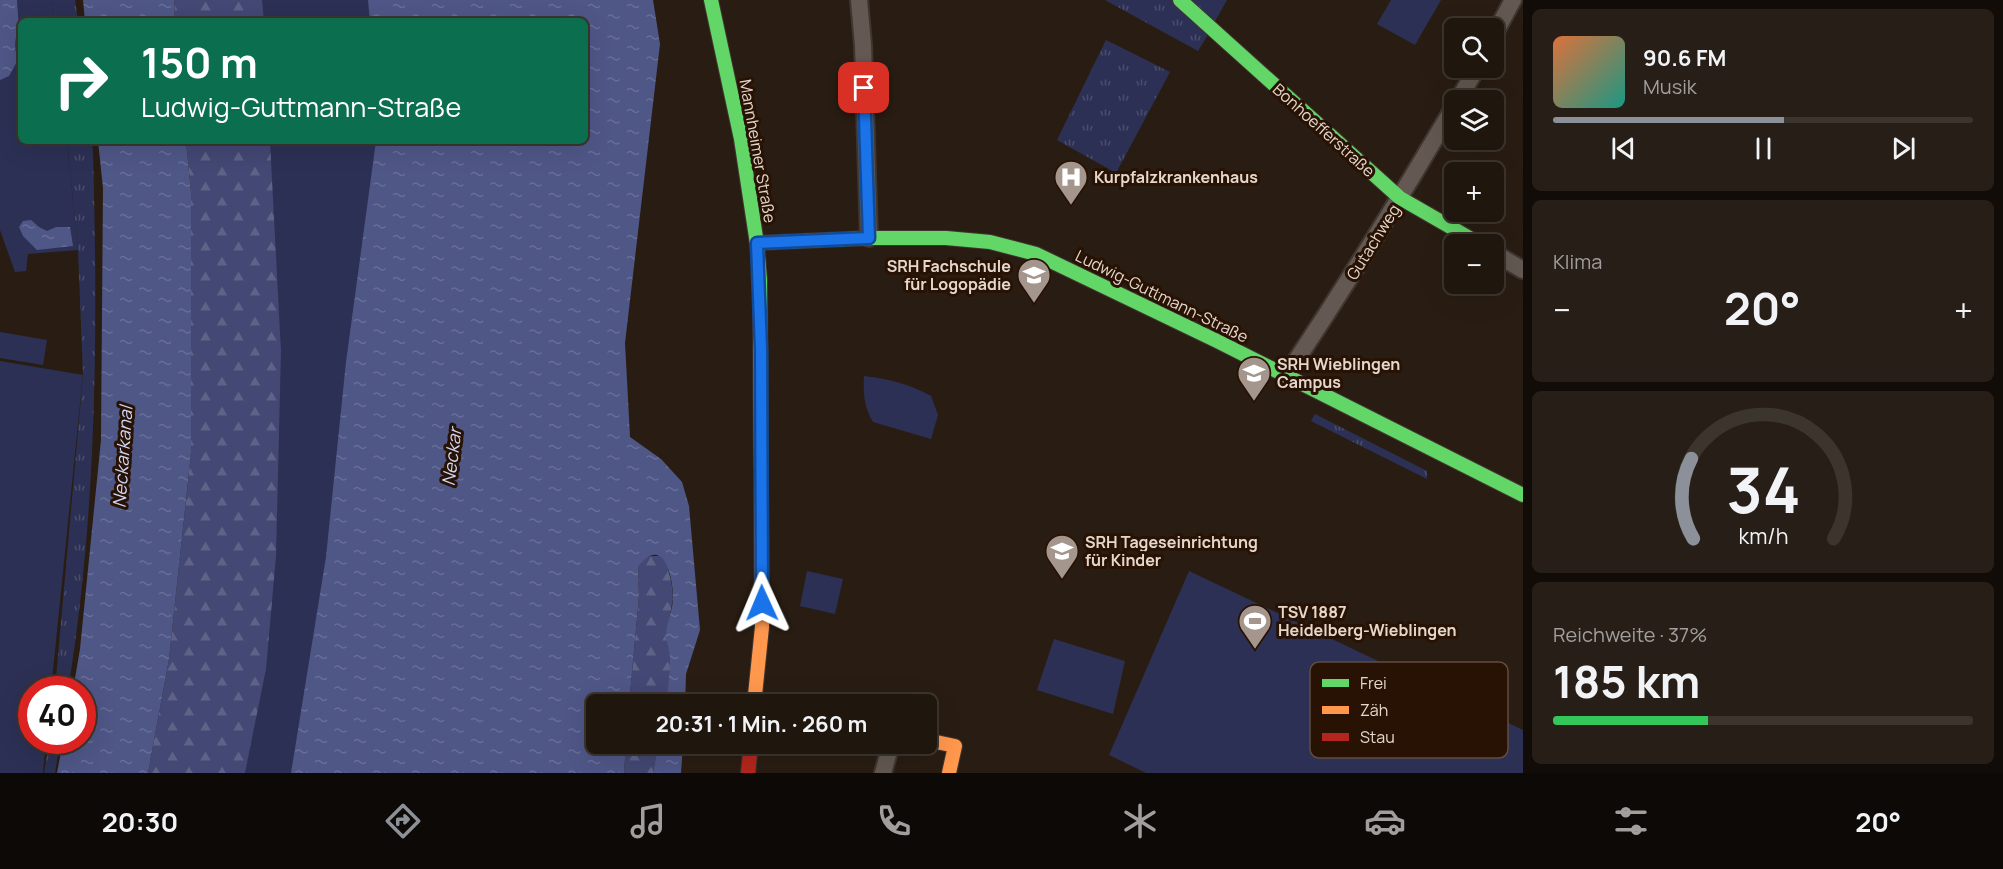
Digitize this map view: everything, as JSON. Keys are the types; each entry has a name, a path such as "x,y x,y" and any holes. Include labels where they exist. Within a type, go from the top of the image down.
{"street":[{"name":"Mannheimer Straße","path":"711,0 735,101 757,243 761,349 762,627 755,694"},
{"path":"859,0 863,45 869,238"},
{"name":"Bonhoefferstraße","path":"1180,0 1400,198 1463,234"},
{"path":"1503,18 1513,0"},
{"name":"Gutachweg","path":"1286,376 1335,302 1444,124"},
{"name":"Ludwig-Guttmann-Straße","path":"757,243 869,238 980,241 1036,254 1523,495"},
{"path":"1504,259 1523,270"},
{"path":"937,742 955,746 949,773"},
{"path":"748,773 750,754"},
{"path":"883,773 888,754"}],"green space":[{"path":"0,0 51,0 54,18 18,18 18,144 67,144 78,250 28,254 26,271 15,272 0,230"},
{"path":"51,0 75,0 78,18 54,18"},
{"path":"174,0 368,0 370,18 175,18"},
{"path":"262,0 480,0 482,18 264,18"},
{"path":"1105,0 1172,0 1209,33 1198,51"},
{"path":"1188,0 1227,0 1214,23"},
{"path":"1391,0 1441,0 1415,45 1377,24"},
{"path":"1106,40 1170,72 1116,173 1057,140"},
{"path":"67,144 92,144 95,355 90,489 78,623 70,676 56,676 83,375 78,250"},
{"path":"186,144 376,144 291,773 148,773 169,659 191,453 191,192"},
{"path":"270,144 490,144 432,773 245,773 266,669 276,557 281,351"},
{"path":"0,332 47,340 43,365 0,358"},
{"path":"0,361 83,375 52,676 18,676 18,754 45,754 43,773 0,773"},
{"path":"864,376 899,383 931,396 938,415 931,439 873,422 865,400"},
{"path":"1315,414 1427,471 1427,479 1311,421"},
{"path":"660,556 667,563 672,586 673,599 666,635 671,658 668,694 630,694 639,596 638,567 644,558"},
{"path":"807,571 843,579 835,614 800,606"},
{"name":"TSV 1887 Heidelberg-Wieblingen","path":"1189,571 1380,662 1310,662 1310,758 1508,758 1508,723 1523,730 1523,773 1146,773 1109,755"},
{"path":"1054,639 1125,661 1113,714 1037,690"},
{"path":"47,754 58,754 55,773 44,773"},
{"path":"625,754 656,754 653,773 624,773"}],"water":[{"path":"0,0 17,0 18,26 15,46 18,60 9,76 0,80"},
{"path":"83,0 174,0 175,18 85,18"},
{"name":"Neckar","path":"368,0 653,0 660,44 625,343 630,437 661,459 682,482 689,506 700,630 686,674 685,694 668,694 670,653 666,636 673,591 665,562 654,555 638,567 639,596 630,694 586,694 586,754 625,754 624,773 291,773 326,557 346,362 376,144 588,144 588,18 370,18"},
{"name":"Neckarkanal","path":"98,144 186,144 191,192 191,453 169,659 148,773 57,773 61,754 96,754 96,676 75,676 101,440 103,188"},
{"path":"31,220 47,231 56,227 70,227 73,246 37,250 23,236 19,227 23,221"},
{"path":"656,754 682,754 681,773 653,773"}],"traffic: fast":[{"path":"711,0 741,139 757,244 760,280 761,473"},
{"path":"1180,0 1400,198 1463,234"},
{"path":"757,243 869,238 946,238 990,242 1036,254 1217,341 1523,495"}],"traffic: slow":[{"path":"755,694 762,627 761,473"},
{"path":"937,742 955,746 949,773"}],"traffic: jam":[{"path":"748,773 750,754"}],"place":[{"name":"Kurpfalzkrankenhaus","path":"1071,206"},
{"name":"SRH Fachschule für Logopädie","path":"1034,304"},
{"name":"SRH Wieblingen Campus","path":"1254,402"},
{"name":"SRH Tageseinrichtung für Kinder","path":"1062,580"},
{"name":"TSV 1887 Heidelberg-Wieblingen","path":"1255,650"}],"route":[{"path":"762,603 761,349 757,243 869,238 864,88"}]}
